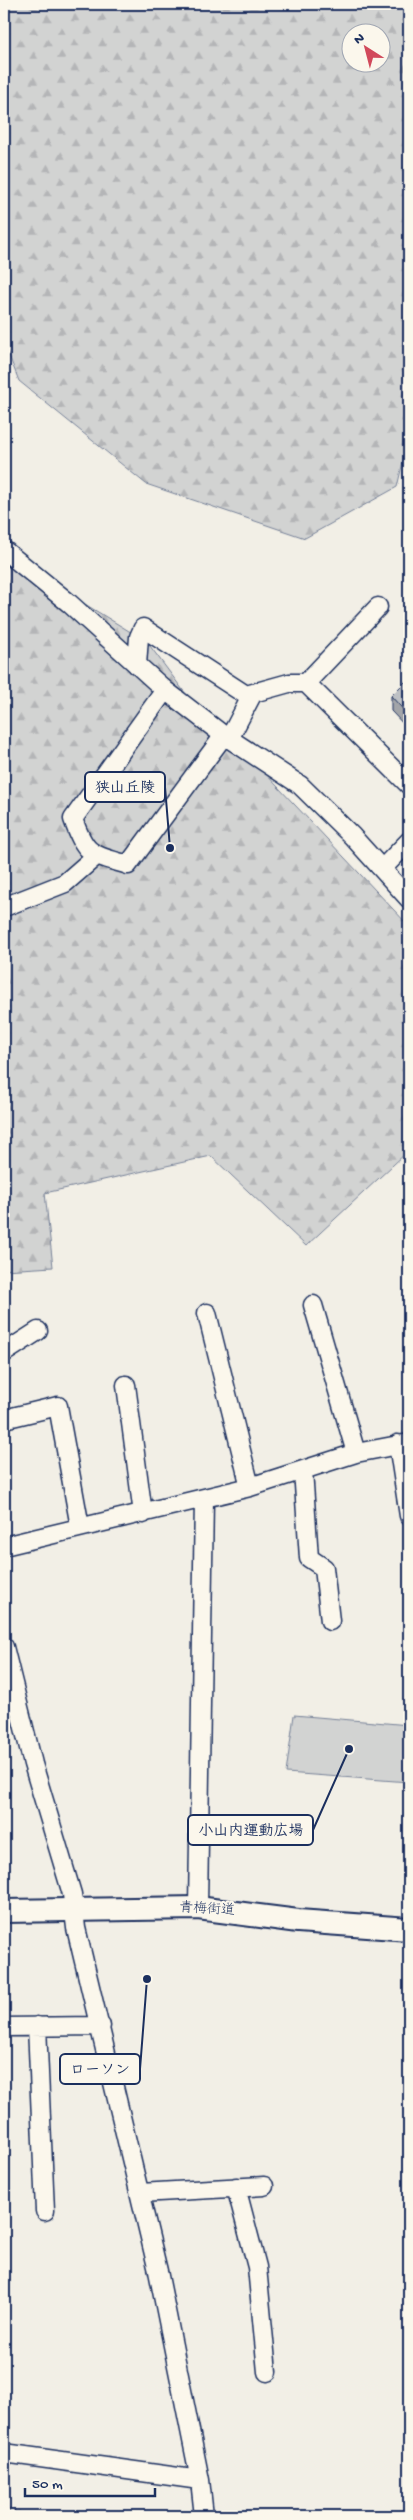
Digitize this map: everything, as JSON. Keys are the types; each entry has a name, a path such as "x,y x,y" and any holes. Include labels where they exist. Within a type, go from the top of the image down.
{"main road":[{"name":"青梅街道","path":"4,1911 198,1908 298,1921 409,1929"}],"street":[{"path":"4,550 165,690 225,736 300,785 409,899"},
{"path":"306,683 378,607"},
{"path":"137,666 140,637 143,628 246,695 289,683 306,683 409,785"},
{"path":"165,690 73,819 81,843 96,856 128,866 225,736 253,693"},
{"path":"382,869 409,841"},
{"path":"4,907 65,883 96,856"},
{"path":"313,1305 356,1453"},
{"path":"206,1313 250,1487"},
{"path":"4,1352 38,1331"},
{"path":"126,1385 143,1514"},
{"path":"4,1419 58,1406 80,1527"},
{"path":"4,1546 250,1487 356,1453 403,1444 409,1516"},
{"path":"303,1470 310,1558 324,1568 330,1621"},
{"path":"198,1908 204,1498"},
{"path":"5,1653 33,1764 72,1894 73,1910 140,2193 200,2480 204,2516"},
{"path":"37,2026 45,2211"},
{"path":"4,2027 101,2026"},
{"path":"140,2193 264,2186"},
{"path":"236,2187 257,2267 267,2372"},
{"path":"4,2454 200,2480"}],"path":[{"path":"4,2509 36,2516"}],"green space":[{"path":"4,4 409,4 409,437 397,487 305,538 146,484 19,381 4,343"},
{"path":"4,550 16,562 147,642 206,721 262,770 409,926 409,1153 407,1152 306,1246 211,1156 45,1193 53,1267 4,1270"},
{"path":"294,1715 409,1725 409,1782 286,1773"}],"building":[{"path":"409,678 409,716 391,696"}],"place":[{"name":"狭山丘陵","path":"170,848"},
{"name":"小山内運動広場","path":"349,1749"},
{"name":"ローソン","path":"147,1979"}]}
